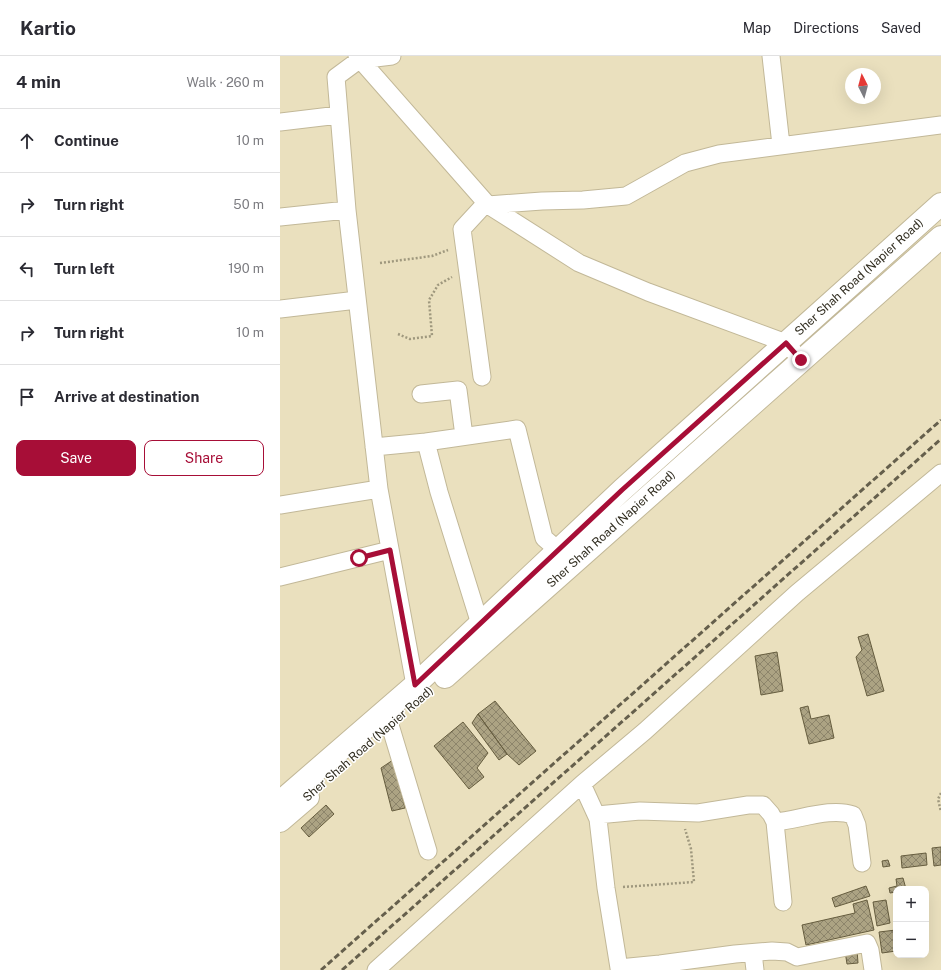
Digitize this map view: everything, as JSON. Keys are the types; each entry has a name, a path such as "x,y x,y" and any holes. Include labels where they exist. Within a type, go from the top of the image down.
{"main road":[{"name":"Sher Shah Road (Napier Road)","path":"280,802 415,685 622,490 941,204"},
{"name":"Sher Shah Road (Napier Road)","path":"280,821 941,237"}],"street":[{"path":"392,56 358,58 336,77 347,210 379,489 415,685"},
{"path":"772,56 781,146"},
{"path":"358,58 487,204 579,263 648,292 786,343 801,360"},
{"path":"280,122 339,115"},
{"path":"482,377 462,229 487,204 583,200 626,196 685,162 719,154 941,125"},
{"path":"280,217 347,210"},
{"path":"280,309 357,300"},
{"path":"421,394 458,390 464,436"},
{"path":"374,447 426,442 517,429 544,538 558,550"},
{"path":"426,442 441,499 480,624"},
{"path":"385,966 582,784 650,726 797,594 941,473"},
{"path":"280,505 379,489"},
{"path":"280,577 390,550"},
{"path":"390,725 428,851"},
{"path":"582,784 598,819 606,888 619,968 772,951 787,952 797,957 867,943 870,950 873,970"},
{"path":"597,815 640,810 698,812 748,805 763,805 771,814 775,822 783,902"},
{"path":"775,822 846,812 853,815 857,825 862,863"},
{"path":"753,953 754,970"}],"path":[{"path":"380,263 432,256 464,245"},
{"path":"398,334 410,339 432,336 429,300 438,285 467,270"},
{"path":"941,793 938,799 941,812"},
{"path":"606,888 694,882 691,849 680,812"}],"building":[{"path":"868,634 884,691 867,696 856,657 862,650 858,637"},
{"path":"777,652 783,691 761,695 755,656"},
{"path":"495,701 536,751 519,765 507,754 478,714"},
{"path":"808,706 811,719 829,715 834,738 809,744 800,708"},
{"path":"478,714 507,754 499,760 472,723"},
{"path":"463,722 488,753 477,768 484,777 469,789 434,746"},
{"path":"393,760 405,808 392,811 381,768"},
{"path":"326,805 334,814 309,837 301,828"},
{"path":"941,847 941,865 934,866 932,848"},
{"path":"926,853 927,865 902,868 901,856"},
{"path":"888,860 890,866 883,867 882,861"},
{"path":"903,878 905,886 897,886 896,879"},
{"path":"866,886 870,896 835,907 832,898"},
{"path":"893,887 893,892 890,893 889,888"},
{"path":"867,900 874,930 806,945 802,925 855,913 853,904"},
{"path":"886,900 890,923 877,926 873,902"},
{"path":"893,930 893,951 882,953 879,932"},
{"path":"857,950 858,963 847,964 845,951"}],"railway":[{"path":"321,970 941,420"},
{"path":"342,970 941,439"}],"route":[{"path":"359,558 390,550 415,685 622,490 786,343 801,360"}]}
